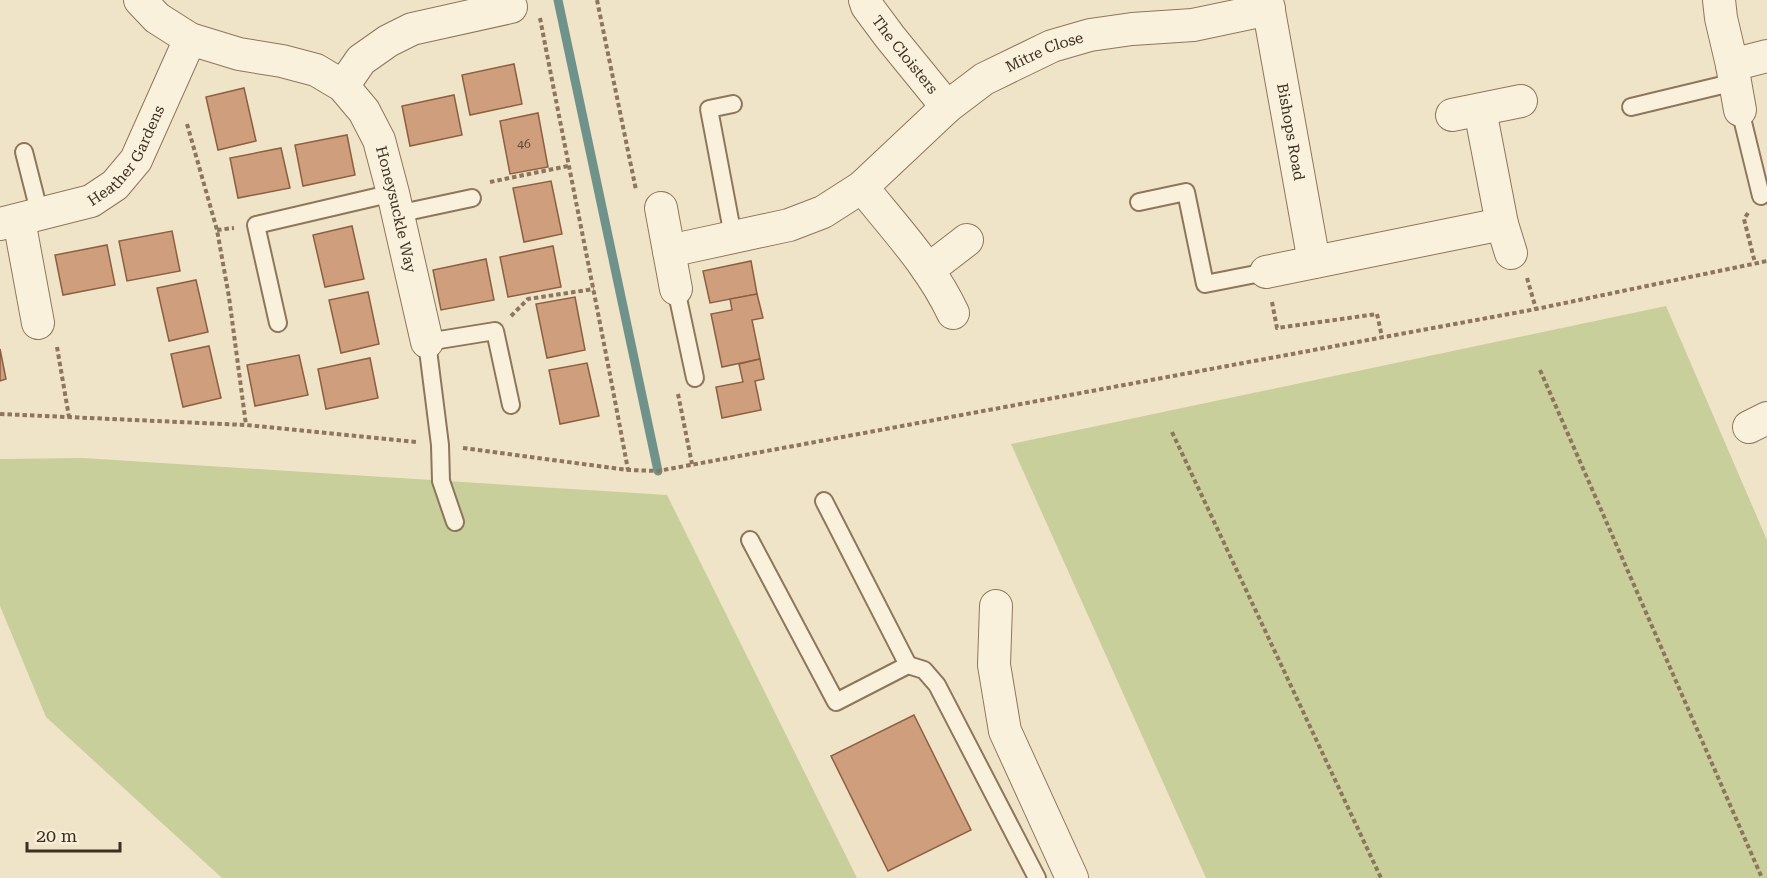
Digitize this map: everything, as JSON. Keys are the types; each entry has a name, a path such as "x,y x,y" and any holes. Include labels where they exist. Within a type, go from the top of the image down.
{"street":[{"name":"Honeysuckle Way","path":"140,0 157,18 190,39 239,54 282,61 316,70 343,86 364,111 379,140 427,342"},
{"name":"The Cloisters","path":"865,0 890,37 947,107"},
{"path":"1719,0 1735,86"},
{"name":"Mitre Close","path":"669,251 789,225 823,212 862,187 947,107 984,79 1052,46 1090,35 1132,29 1193,25 1268,4"},
{"name":"Bishops Road","path":"1268,4 1314,262"},
{"path":"343,86 361,60 388,41 412,29 525,9"},
{"name":"Heather Gardens","path":"20,220 91,201 115,185 136,160 190,39"},
{"path":"1735,86 1767,56"},
{"path":"1511,253 1466,112 1521,101"},
{"path":"862,187 928,270 944,294 953,314"},
{"path":"661,208 676,290"},
{"path":"20,220 38,323"},
{"path":"1266,272 1502,224"},
{"path":"928,270 967,240"},
{"path":"996,606 994,665 1005,731 1068,870"}],"lane":[{"path":"1631,107 1735,86 1761,196"},
{"path":"733,104 709,109 733,236"},
{"path":"20,220 24,152"},
{"path":"1139,202 1186,192 1205,284 1266,272"},
{"path":"278,323 256,225 395,203 472,198"},
{"path":"676,290 694,378"},
{"path":"455,522 441,481 440,444 427,342 495,331 511,405"},
{"path":"824,501 908,665"},
{"path":"750,540 836,702 908,665 924,670 937,685 1037,878"}],"path":[{"path":"525,9 568,166 628,470"},
{"path":"186,121 217,230 229,297 246,425"},
{"path":"472,198 486,183 568,166"},
{"path":"1744,219 1755,263"},
{"path":"0,414 246,425 440,444 628,470 658,471 1536,309 1767,261"},
{"path":"1266,272 1277,328 1377,314 1382,338"},
{"path":"1530,288 1536,309"},
{"path":"495,331 528,299 594,289"},
{"path":"38,323 54,333 69,417"},
{"path":"1540,370 1762,878"},
{"path":"1172,432 1381,878"}],"green space":[{"path":"1666,306 1767,540 1767,878 1206,878 1011,444"},
{"path":"83,458 667,495 857,878 222,878 46,717 0,606 0,459"}],"building":[{"path":"514,64 522,104 470,115 462,75"},
{"path":"244,88 256,141 218,150 206,97"},
{"path":"454,95 462,135 410,146 402,106"},
{"path":"538,113 548,167 510,174 500,121"},
{"path":"347,135 355,175 303,186 295,145"},
{"path":"281,148 290,188 238,198 230,158"},
{"path":"551,181 562,234 524,242 513,188"},
{"path":"352,226 364,279 325,287 313,235"},
{"path":"172,231 180,271 127,281 119,241"},
{"path":"107,245 115,285 63,295 55,255"},
{"path":"553,246 561,287 508,297 500,257"},
{"path":"486,259 494,300 441,310 433,270"},
{"path":"751,261 757,294 710,303 703,271"},
{"path":"196,280 208,332 169,341 157,288"},
{"path":"368,292 379,344 341,353 329,300"},
{"path":"757,294 763,318 752,320 760,359 722,367 711,314 732,310 730,299"},
{"path":"575,297 585,350 547,358 536,304"},
{"path":"209,346 221,398 183,407 171,354"},
{"path":"0,349 6,379 0,381"},
{"path":"299,355 308,395 255,406 247,365"},
{"path":"370,358 378,398 326,409 318,369"},
{"path":"760,359 764,379 755,381 761,410 722,418 716,387 743,382 739,364"},
{"path":"587,363 599,416 560,424 549,370"},
{"path":"914,715 971,830 888,871 831,756"}],"waterway":[{"path":"558,0 658,471"}]}
